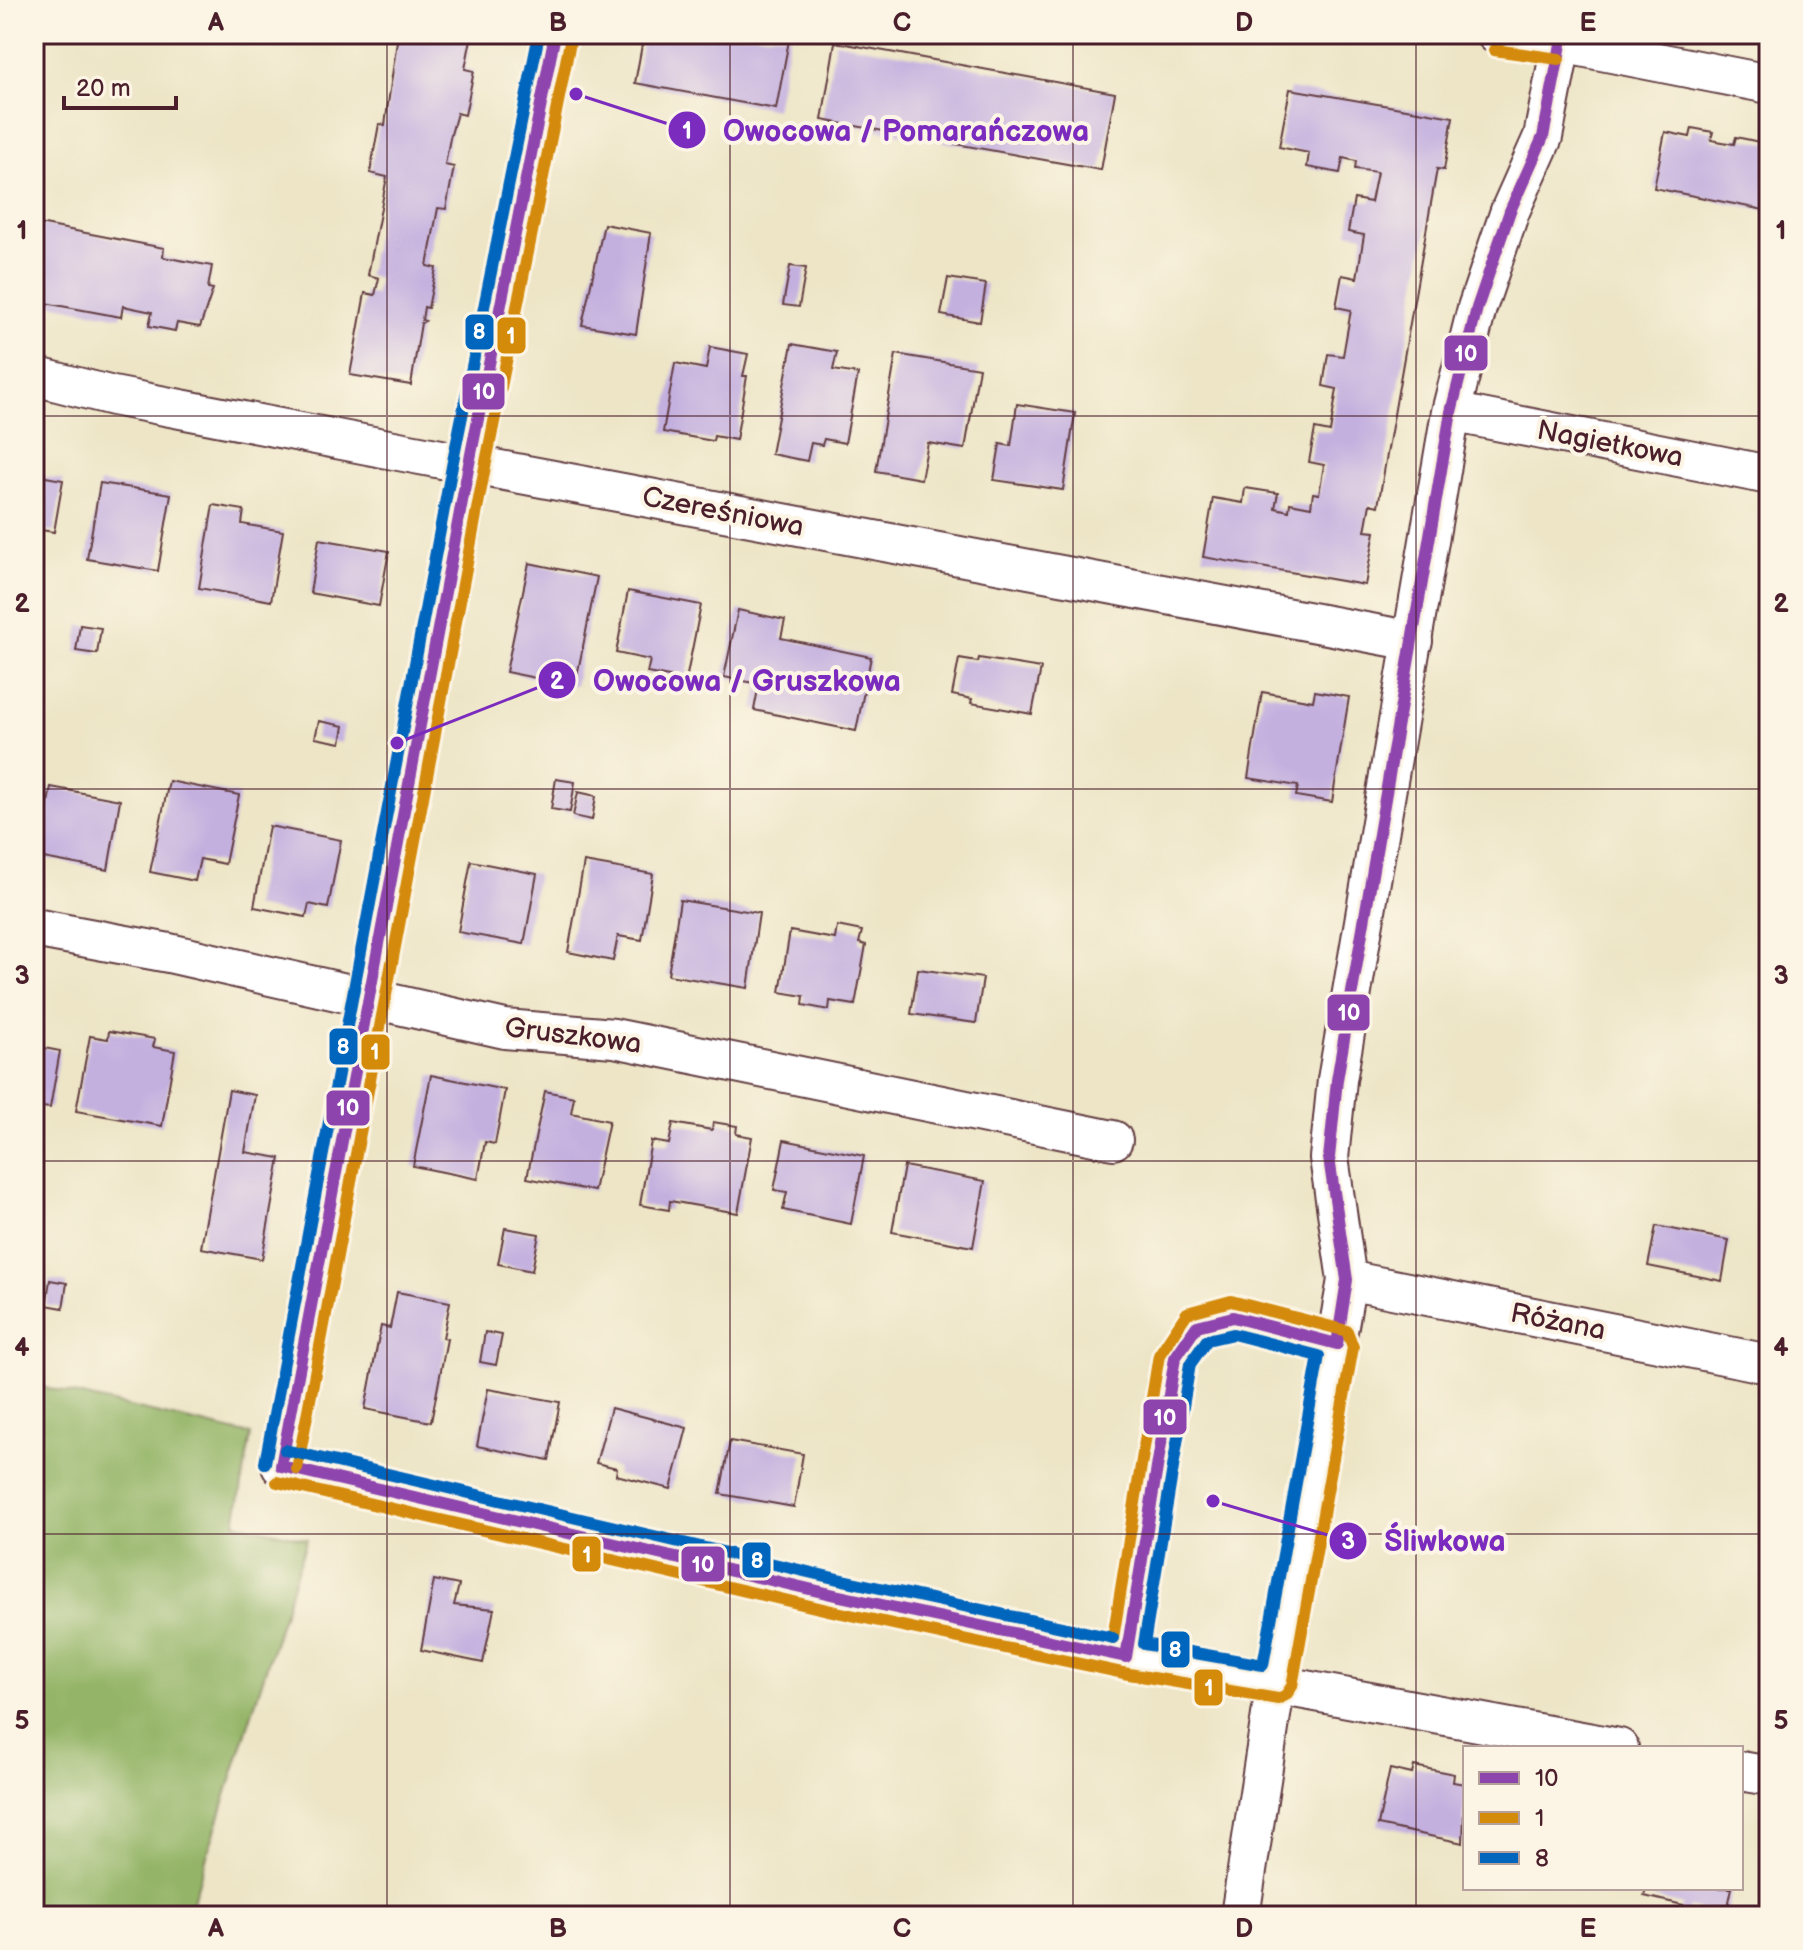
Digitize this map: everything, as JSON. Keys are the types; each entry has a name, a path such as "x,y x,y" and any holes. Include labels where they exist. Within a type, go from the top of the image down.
{"street":[{"path":"555,34 469,464 281,1466 835,1595 1126,1657 1608,1746"},
{"path":"1496,34 1562,39 1769,84"},
{"path":"1240,1916 1276,1683 1347,1280 1329,1158 1337,1080 1451,412 1477,308 1510,211 1543,137 1562,39"},
{"name":"Czereśniowa","path":"34,376 113,396 1413,641"},
{"name":"Nagietkowa","path":"1451,412 1769,475"},
{"name":"Gruszkowa","path":"34,928 169,953 505,1029 614,1038 1113,1140"},
{"name":"Różana","path":"1347,1280 1769,1364"},
{"path":"1743,1771 1769,1776"}],"lane":[{"path":"1126,1657 1175,1358 1197,1326 1233,1317 1337,1344"}],"green space":[{"path":"34,1385 251,1435 235,1523 307,1539 188,1916 34,1916"}],"building":[{"path":"398,34 472,34 465,69 474,71 465,115 457,113 450,138 445,165 454,167 446,209 438,208 427,266 436,268 428,308 424,307 422,320 425,321 421,323 411,385 350,375 365,293 375,295 379,278 368,275 387,177 370,173 379,124 385,125"},
{"path":"644,34 790,35 776,109 635,83"},
{"path":"835,42 1115,93 1101,170 822,120"},
{"path":"1290,89 1453,117 1444,170 1437,169 1378,506 1370,504 1365,531 1375,532 1365,585 1203,557 1213,498 1243,503 1245,488 1278,493 1275,508 1289,511 1290,503 1311,507 1313,493 1319,494 1324,465 1309,462 1315,429 1330,432 1337,389 1323,386 1328,354 1343,356 1351,310 1336,307 1342,275 1357,278 1364,235 1348,232 1354,199 1371,202 1377,172 1355,169 1356,161 1343,158 1340,173 1307,167 1309,153 1279,147"},
{"path":"1692,128 1713,132 1711,140 1734,144 1736,137 1769,144 1769,211 1654,188 1665,132 1690,137"},
{"path":"34,223 164,248 163,257 212,266 208,288 213,289 200,327 177,323 175,331 149,326 152,312 123,306 121,317 34,301"},
{"path":"604,224 651,233 636,334 582,325"},
{"path":"790,266 806,268 799,307 783,305"},
{"path":"948,278 986,284 980,322 941,315"},
{"path":"792,344 837,352 833,370 858,374 845,443 824,439 822,445 811,443 807,461 771,454"},
{"path":"710,347 748,354 736,440 714,436 713,441 663,432 675,363 706,369"},
{"path":"896,354 979,368 965,449 928,443 921,479 876,471"},
{"path":"1017,404 1075,413 1063,490 994,480 1000,444 1011,446"},
{"path":"34,475 63,480 54,532 34,529"},
{"path":"100,483 171,494 158,571 87,559"},
{"path":"213,505 244,510 242,524 283,531 271,601 199,588"},
{"path":"319,539 389,551 379,606 310,593"},
{"path":"529,563 597,577 575,686 506,672"},
{"path":"628,591 701,605 686,680 647,673 650,660 616,653"},
{"path":"738,610 785,620 781,638 871,657 856,731 754,710 759,684 724,677"},
{"path":"80,625 101,628 97,654 76,651"},
{"path":"979,658 1041,668 1032,714 971,703 972,699 952,695 959,659 978,662"},
{"path":"1315,691 1349,697 1332,802 1296,796 1298,786 1248,778 1262,692 1313,701"},
{"path":"319,721 344,726 341,743 315,738"},
{"path":"556,779 575,782 570,812 551,809"},
{"path":"169,781 239,795 225,864 200,859 195,881 150,872"},
{"path":"51,787 120,800 108,870 38,857"},
{"path":"578,792 596,796 592,820 573,816"},
{"path":"269,826 341,840 328,908 309,904 306,917 254,907"},
{"path":"471,861 537,874 524,944 458,932"},
{"path":"584,862 653,874 642,940 618,936 613,961 568,952"},
{"path":"680,900 759,913 748,988 668,975"},
{"path":"837,926 862,931 859,943 866,945 855,1005 830,1001 829,1010 803,1005 804,996 780,992 790,931 835,939"},
{"path":"918,969 983,978 976,1023 911,1014"},
{"path":"109,1031 155,1039 153,1047 175,1051 162,1126 76,1111 90,1036 108,1039"},
{"path":"34,1046 60,1051 50,1108 34,1106"},
{"path":"431,1075 505,1090 495,1144 485,1142 478,1179 413,1166"},
{"path":"229,1090 255,1095 245,1152 280,1158 262,1259 201,1248"},
{"path":"545,1091 574,1097 571,1113 609,1121 594,1191 527,1178"},
{"path":"713,1122 737,1126 736,1134 752,1137 738,1213 670,1201 669,1210 640,1205 651,1141 669,1144 673,1123 712,1130"},
{"path":"784,1140 864,1156 851,1224 783,1210 787,1192 774,1190"},
{"path":"904,1166 985,1181 973,1247 892,1232"},
{"path":"1656,1226 1729,1240 1722,1281 1648,1266"},
{"path":"505,1228 539,1234 532,1271 498,1264"},
{"path":"50,1280 67,1283 63,1308 46,1305"},
{"path":"397,1292 450,1302 443,1338 447,1339 431,1422 365,1409 381,1326 390,1328"},
{"path":"485,1332 502,1335 496,1365 480,1362"},
{"path":"488,1389 560,1402 549,1460 477,1446"},
{"path":"611,1408 687,1428 671,1489 616,1475 617,1468 596,1463"},
{"path":"730,1441 803,1454 794,1507 720,1494"},
{"path":"434,1580 459,1585 454,1605 494,1609 483,1663 421,1650"},
{"path":"1414,1766 1454,1774 1453,1782 1463,1784 1463,1843 1378,1825 1390,1769 1412,1774"},
{"path":"1646,1890 1732,1890 1726,1916 1688,1907 1689,1915 1678,1912 1683,1905 1644,1896"}],"transit line":[{"name":"8","path":"265,1463 453,461 539,34"},
{"name":"10","path":"281,1466 469,464 555,34"},
{"name":"10","path":"1337,1344 1347,1280 1329,1158 1337,1080 1451,412 1477,308 1510,211 1543,137 1563,34"},
{"name":"1","path":"297,1469 485,467 571,37"},
{"name":"1","path":"1494,50 1559,59"},
{"name":"1","path":"277,1482 832,1611 1123,1673 1278,1699 1286,1695 1292,1686 1353,1347 1347,1331 1231,1301 1187,1313 1159,1355 1113,1638"},
{"name":"10","path":"1126,1657 1175,1358 1197,1326 1233,1317 1337,1344"},
{"name":"8","path":"1233,1334 1319,1356 1263,1665 1144,1644 1190,1364 1207,1340 1233,1334"},
{"name":"8","path":"285,1450 838,1579 1113,1638"},
{"name":"10","path":"281,1466 835,1595 1126,1657"}],"place":[{"name":"Owocowa / Pomarańczowa","path":"576,94"},
{"name":"Owocowa / Gruszkowa","path":"397,743"},
{"name":"Śliwkowa","path":"1213,1501"}]}
